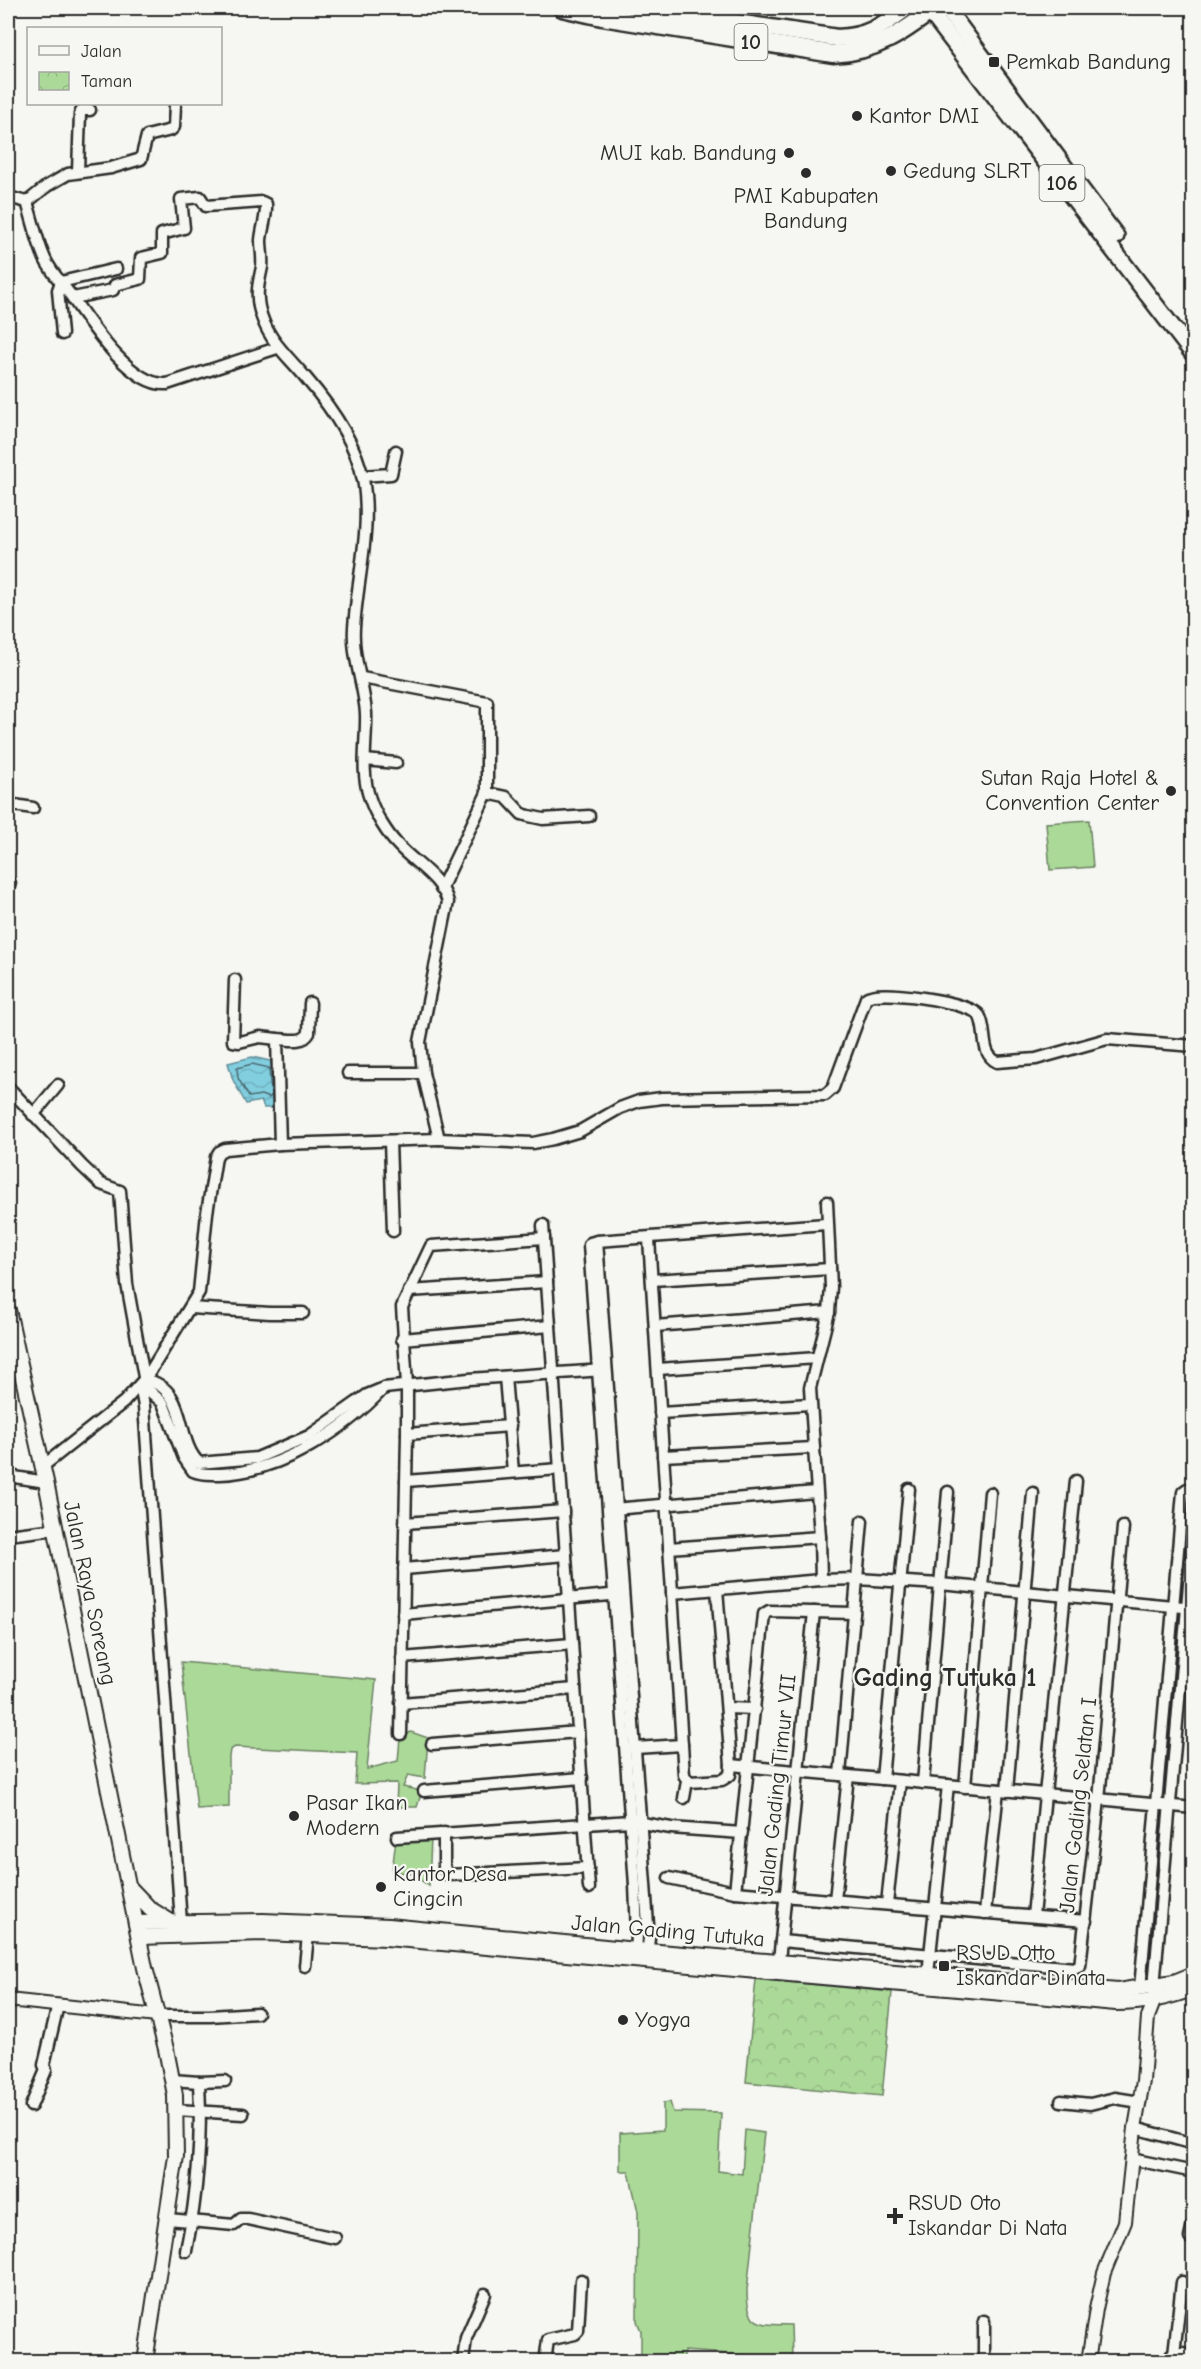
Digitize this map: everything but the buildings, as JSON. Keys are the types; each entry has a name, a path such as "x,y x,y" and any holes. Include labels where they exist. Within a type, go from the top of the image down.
{"highway":[{"name":"10","path":"562,8 602,17 833,54 855,53 879,45 935,8"},
{"name":"10","path":"638,8 837,38 861,36 874,31 906,8"}],"main road":[{"name":"106","path":"935,8 1194,340"},
{"name":"106","path":"935,8 1194,355"},
{"name":"Jalan Raya Soreang","path":"8,1310 43,1466 128,1886 172,2080 176,2110 176,2156 145,2361"},
{"path":"128,1886 150,1910 176,1922"},
{"name":"Jalan Gading Tutuka","path":"136,1923 176,1922 308,1935 360,1931"},
{"name":"Jalan Gading Tutuka","path":"139,1937 225,1927 360,1931 931,1979 1147,1994 1180,1994 1194,1988"},
{"name":"Jalan Gading Tutuka","path":"642,1955 778,1961 931,1979"},
{"name":"Jalan Gading Tutuka","path":"1147,1994 1194,1974"}],"street":[{"path":"27,202 56,180 78,171 111,168 141,159 147,136 171,130 174,127 175,105"},
{"path":"78,171 80,114 82,110 90,110"},
{"path":"8,197 27,202"},
{"path":"73,298 113,290 115,285 140,279 141,258 162,253 162,234 184,228 181,199 200,197 206,206 265,203 267,206 261,241 262,267 257,286 259,307 264,322 278,348 324,401 345,433 362,476 365,519 354,629 366,713 365,760 371,802 393,839 432,876 448,899 420,1042 423,1073 439,1139"},
{"path":"27,202 46,261 105,343 141,376 156,383 167,384 278,348"},
{"path":"61,282 116,269"},
{"path":"61,282 58,290 62,334"},
{"path":"362,476 391,474 396,451"},
{"path":"362,678 486,701 488,715 487,793 441,889"},
{"path":"365,760 396,763"},
{"path":"487,793 506,797 522,814 528,816 543,819 589,816"},
{"path":"8,804 33,808"},
{"path":"235,980 233,1041 239,1042 260,1037 303,1040 309,1034 310,1004"},
{"path":"43,1466 124,1402 142,1382 190,1308 201,1287 207,1213 217,1154 225,1149 280,1144 439,1139 532,1143 580,1131 620,1108 639,1101 662,1098 825,1095 833,1088 866,998 870,994 934,1000 972,1010 980,1018 987,1053 992,1060 997,1062 1036,1059 1107,1040 1194,1046"},
{"path":"277,1039 280,1144"},
{"path":"348,1073 423,1073"},
{"path":"33,1115 58,1085"},
{"path":"8,1087 101,1184 120,1191 127,1284 142,1382 145,1418 176,1922"},
{"path":"390,1141 393,1231"},
{"path":"821,1580 810,1380 829,1312 827,1202"},
{"path":"635,1822 603,1370 589,1245 597,1241 649,1239 826,1224"},
{"path":"543,1225 590,1888"},
{"path":"401,1734 407,1434 407,1385 402,1339 402,1307 433,1245 543,1238"},
{"path":"649,1239 684,1775 687,1781 684,1798"},
{"path":"652,1280 830,1269"},
{"path":"409,1291 547,1282"},
{"path":"190,1308 270,1313 303,1312"},
{"path":"655,1326 829,1312"},
{"path":"402,1339 550,1326"},
{"path":"658,1370 817,1358"},
{"path":"142,1382 152,1380 171,1395 198,1462 260,1462 309,1436 367,1395 384,1388 603,1370"},
{"path":"506,1377 513,1472"},
{"path":"660,1413 810,1404"},
{"path":"407,1434 510,1426"},
{"path":"663,1456 813,1448"},
{"path":"406,1481 560,1469"},
{"path":"8,1476 46,1482"},
{"path":"1033,1916 1076,1481"},
{"path":"1088,2361 1104,2273 1125,2222 1131,2159 1140,2102 1148,2017 1148,1886 1172,1606 1183,1492 1187,1489 1194,1491"},
{"path":"882,1779 909,1490"},
{"path":"614,1509 816,1492"},
{"path":"923,1783 948,1492"},
{"path":"965,1787 990,1493"},
{"path":"985,1913 1002,1790 1033,1493"},
{"path":"405,1523 563,1511"},
{"path":"835,1900 862,1521"},
{"name":"Jalan Gading Selatan I","path":"781,1941 1078,1968 1082,1963 1099,1800 1123,1527"},
{"path":"1147,1994 1163,1887 1191,1608 1194,1527"},
{"path":"8,1535 56,1529"},
{"path":"669,1548 820,1537"},
{"path":"404,1569 566,1555"},
{"path":"672,1593 857,1579 940,1584 1191,1608"},
{"path":"687,1781 726,1779 730,1774 717,1589"},
{"path":"403,1614 620,1594"},
{"path":"620,1594 635,1748 637,1934 642,1955"},
{"path":"735,1892 764,1614 769,1611 854,1613"},
{"name":"Jalan Gading Timur VII","path":"778,1961 814,1612"},
{"path":"402,1658 572,1644"},
{"path":"401,1703 575,1689"},
{"path":"1165,1691 1181,1692"},
{"path":"727,1708 755,1709"},
{"path":"432,1744 578,1732"},
{"path":"635,1748 682,1745"},
{"path":"731,1765 1194,1808"},
{"path":"424,1791 582,1778"},
{"path":"887,1904 900,1781"},
{"path":"931,1979 930,1955 934,1908 948,1785"},
{"path":"397,1837 635,1822 671,1828 742,1833"},
{"path":"444,1833 444,1868 448,1875 588,1868"},
{"path":"669,1878 735,1892 1086,1921"},
{"path":"1148,1886 1163,1887"},
{"path":"305,1966 308,1935"},
{"path":"8,2000 157,2016 257,2013"},
{"path":"31,2106 46,2070 44,2065 58,2005"},
{"path":"172,2080 225,2081"},
{"path":"186,2251 192,2222 201,2112 200,2082"},
{"path":"1061,2101 1089,2104 1115,2098 1140,2102"},
{"path":"176,2110 243,2114"},
{"path":"1135,2128 1194,2144"},
{"path":"1131,2159 1194,2172"},
{"path":"168,2219 234,2225 241,2219 248,2219 335,2238"},
{"path":"1190,2238 1194,2220"},
{"path":"545,2361 548,2340 575,2334 578,2331 581,2280"},
{"path":"1182,2282 1171,2358 1194,2355"},
{"path":"463,2361 466,2338 485,2294"},
{"path":"984,2320 984,2361"}],"green space":[{"path":"1089,820 1093,867 1050,870 1046,823"},
{"path":"181,1662 376,1680 367,1769 398,1761 400,1738 411,1732 428,1738 425,1778 408,1775 403,1787 422,1791 417,1807 396,1807 397,1783 355,1784 357,1753 235,1747 230,1750 229,1757 229,1807 197,1809"},
{"path":"431,1838 429,1886 412,1874 392,1871 396,1840"},
{"path":"756,1979 892,1992 882,2096 746,2082"},
{"path":"670,2102 673,2112 721,2113 718,2171 742,2174 745,2130 764,2133 747,2290 749,2311 752,2317 763,2323 791,2325 792,2358 684,2351 684,2361 641,2361 641,2331 637,2321 638,2212 629,2171 620,2171 620,2133 663,2130 663,2103"}],"water":[{"path":"252,1057 275,1062 277,1108 264,1108 261,1101 246,1104 233,1080 228,1063"}],"place":[{"name":"Pemkab Bandung","path":"994,62"},
{"name":"Kantor DMI","path":"857,116"},
{"name":"MUI kab. Bandung","path":"789,153"},
{"name":"Gedung SLRT","path":"891,171"},
{"name":"PMI Kabupaten Bandung","path":"806,173"},
{"name":"Sutan Raja Hotel & Convention Center","path":"1171,791"},
{"name":"Pasar Ikan Modern","path":"294,1816"},
{"name":"Kantor Desa Cingcin","path":"381,1887"},
{"name":"RSUD Otto Iskandar Dinata","path":"944,1966"},
{"name":"Yogya","path":"623,2020"},
{"name":"RSUD Oto Iskandar Di Nata","path":"895,2216"}],"district":[{"name":"Gading Tutuka 1","path":"945,1678"}]}
